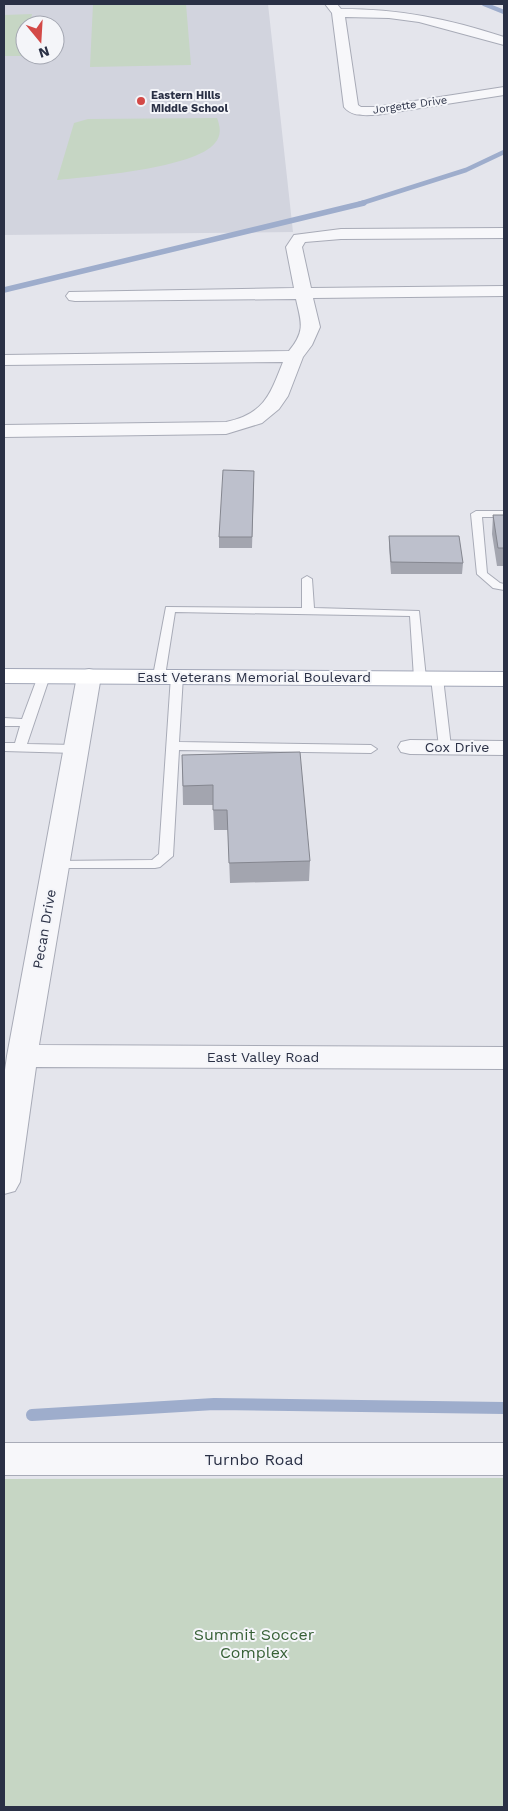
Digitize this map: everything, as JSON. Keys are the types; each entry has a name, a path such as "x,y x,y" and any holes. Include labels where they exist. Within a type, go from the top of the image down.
{"main road":[{"name":"East Veterans Memorial Boulevard","path":"4,676 504,679"}],"street":[{"name":"Jorgette Drive","path":"504,41 442,22 417,17 334,8 352,107 360,111 376,111 504,91"},
{"path":"4,430 226,428 243,426 260,419 269,410 284,384 294,356 303,345 311,327 294,247 300,238 340,234 504,233"},
{"path":"75,296 504,291"},
{"path":"4,360 294,356"},
{"name":"Pecan Drive","path":"4,1182 22,1056 89,676"},
{"name":"Cox Drive","path":"410,747 504,748"},
{"name":"East Valley Road","path":"22,1056 504,1058"},
{"name":"Turnbo Road","path":"4,1458 504,1459"}],"lane":[{"path":"504,514 476,514 482,574 496,586 504,587"},
{"path":"308,579 308,611"},
{"path":"55,865 155,864 166,856 173,746 168,676 170,609 414,613 445,747"},
{"path":"20,747 44,676"},
{"path":"4,722 27,722"},
{"path":"173,746 370,749"},
{"path":"4,747 75,749"}],"shaded area":[{"name":"Eastern Hills Middle School","path":"4,4 268,4 293,232 4,235"}],"green space":[{"path":"93,4 186,4 191,65 90,67"},
{"path":"32,14 15,15 15,56 4,56 4,15"},
{"path":"217,118 220,134 215,143 204,152 187,159 141,170 57,180 74,123 88,119"},
{"name":"Summit Soccer Complex","path":"504,1478 504,1807 4,1807 4,1479"}],"building":[{"path":"223,470 254,471 252,537 219,537"},
{"path":"493,515 504,515 504,548 498,548"},
{"path":"389,536 459,536 463,563 391,562"},
{"path":"300,752 310,861 229,863 227,810 213,810 213,785 183,786 182,755"}],"waterway":[{"path":"484,4 504,12"},
{"path":"359,204 466,170 504,152"},
{"path":"4,290 364,203"},
{"path":"32,1415 214,1404 504,1408"}],"place":[{"name":"Eastern Hills Middle School","path":"141,101"}]}
